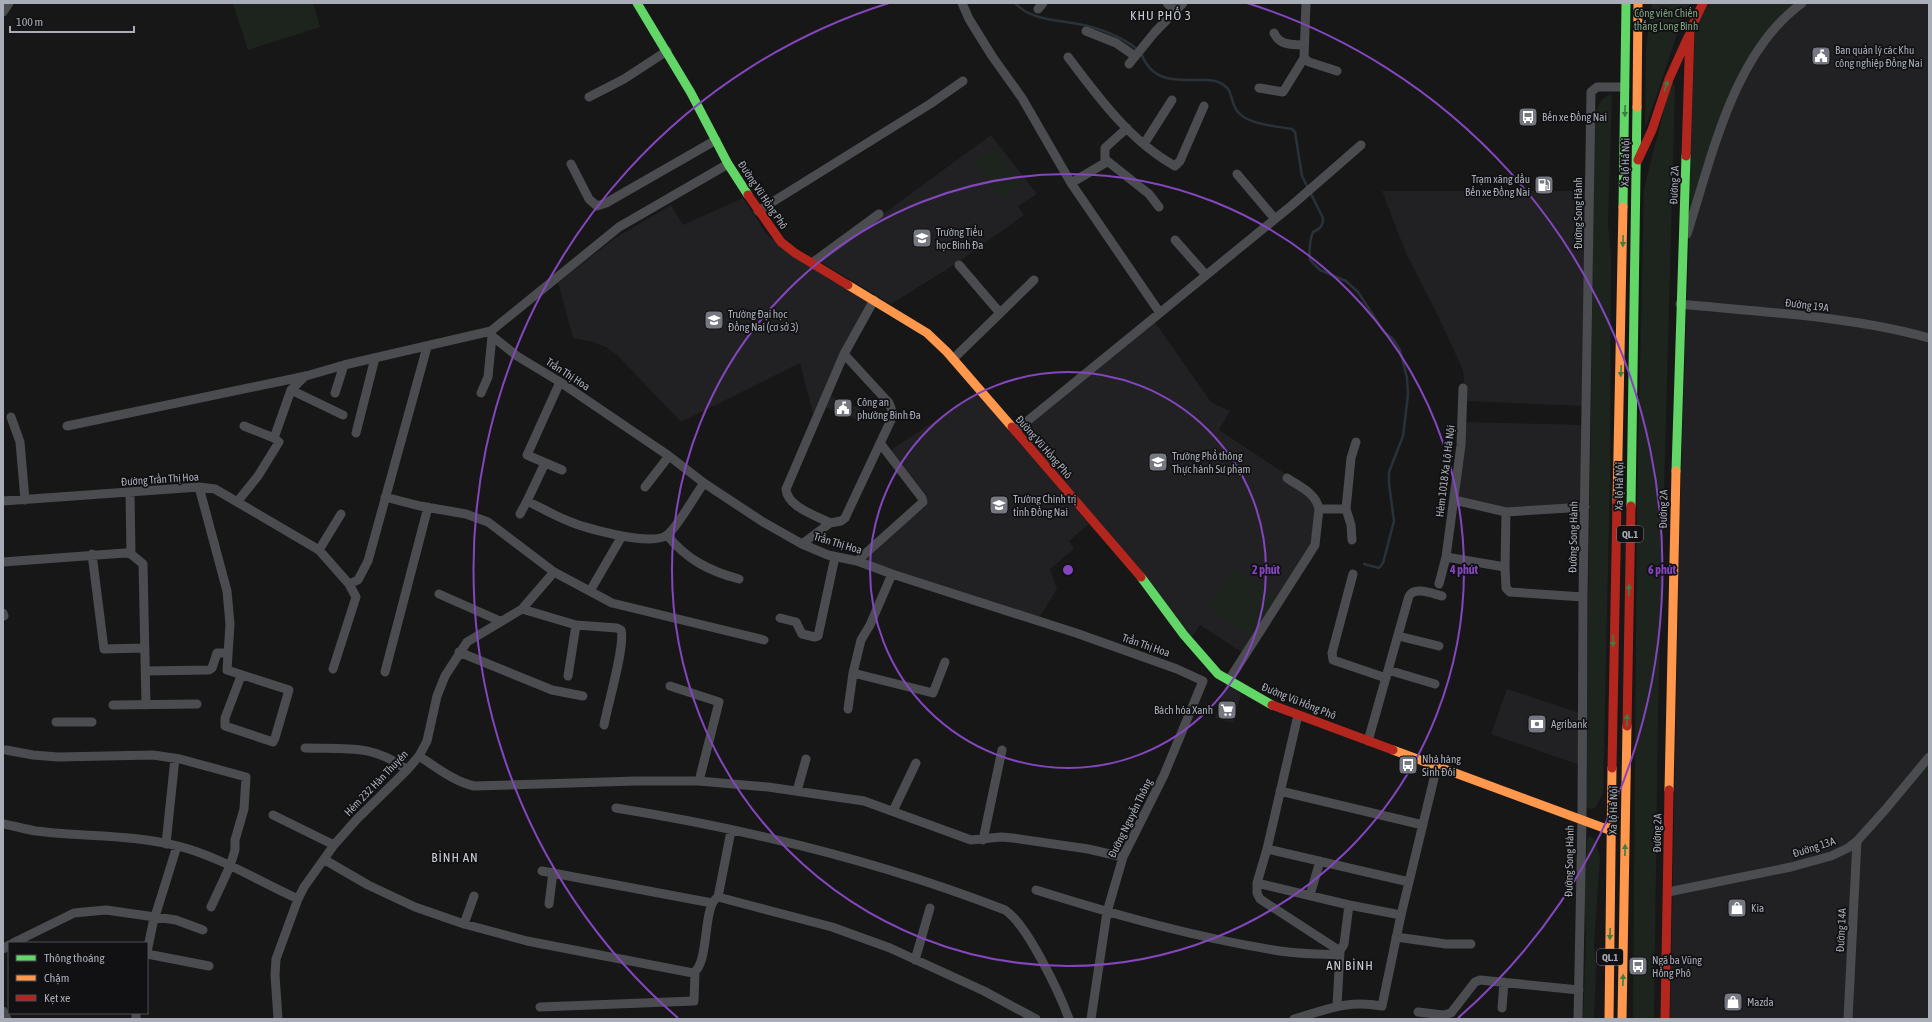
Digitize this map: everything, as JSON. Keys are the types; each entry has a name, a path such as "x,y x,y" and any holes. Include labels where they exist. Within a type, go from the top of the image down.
{"main road":[{"name":"Đường Vũ Hồng Phô","path":"637,3 667,52 728,164 758,211 781,242 795,253 927,333 953,359 1129,562 1184,635 1218,674 1264,702 1612,831"},
{"name":"Xa lộ Hà Nội","path":"1609,1019 1613,632 1621,356 1625,87 1625,44 1616,20 1617,3"},
{"name":"QL.1","path":"1625,44 1626,3"},
{"name":"QL.1","path":"1637,49 1638,3"},
{"name":"Xa lộ Hà Nội","path":"1622,1019 1637,162 1637,49 1644,36 1647,3"},
{"name":"Đường 2A","path":"1665,1019 1680,304 1684,243 1690,31 1703,3"},
{"path":"1637,162 1652,130 1669,79 1690,31"}],"street":[{"path":"3,12 9,3"},
{"path":"962,3 969,19 992,56 1022,98 1071,183 1160,313"},
{"path":"1167,3 1175,11"},
{"path":"1129,64 1142,46 1183,3"},
{"path":"1258,88 1283,92 1304,58 1303,45 1306,3"},
{"path":"1684,243 1734,94 1751,60 1762,43 1793,9 1802,3"},
{"path":"1086,31 1116,43 1135,56"},
{"path":"1274,33 1277,39 1282,43 1303,45"},
{"path":"589,96 624,79 667,52"},
{"path":"1068,58 1091,88 1127,128 1161,159 1176,166 1204,106"},
{"path":"1304,58 1309,62 1337,71"},
{"path":"758,211 923,108 963,81"},
{"name":"Đường Song Hành","path":"1578,1019 1582,820 1583,597 1591,92 1596,87 1625,87"},
{"path":"1144,144 1172,100"},
{"path":"1071,183 1103,165 1106,160 1105,148 1127,128"},
{"path":"570,164 589,199 597,206 606,203 716,140"},
{"path":"1015,431 1305,194 1361,145"},
{"path":"1106,160 1149,194 1159,207"},
{"path":"67,426 306,376 344,365 491,333 620,227 728,164"},
{"path":"1237,174 1275,218"},
{"path":"812,263 879,214"},
{"path":"1176,240 1206,274"},
{"path":"959,264 1000,313"},
{"path":"953,359 1034,280"},
{"path":"830,523 801,508 791,500 786,489 844,354 874,300"},
{"name":"Đường 19A","path":"1680,304 1833,321 1929,338"},
{"path":"481,393 488,376 491,333"},
{"name":"Trần Thị Hoa","path":"491,333 517,356 560,382 669,456 704,483 763,522 802,544 835,557 857,561 892,574 1082,636 1177,669 1203,681"},
{"path":"333,669 356,598 349,584 358,580 368,561 427,346"},
{"path":"802,544 830,523 841,521 845,518 891,420 892,411 889,403 844,354"},
{"path":"356,433 375,358"},
{"path":"335,393 344,365"},
{"path":"274,438 291,390 306,376"},
{"path":"560,382 527,455 562,470"},
{"name":"Hẻm 1018 Xa Lộ Hà Nội","path":"1439,584 1446,557 1461,445 1463,388"},
{"path":"291,390 343,415"},
{"path":"11,417 20,442 25,500"},
{"path":"237,502 258,476 279,442 274,438 244,426"},
{"path":"1352,540 1346,509 1351,458 1356,442"},
{"path":"857,561 923,502 922,498 880,443"},
{"path":"645,487 669,456"},
{"path":"520,514 545,463"},
{"path":"1229,680 1316,545 1319,509 1317,501 1314,496 1287,478"},
{"path":"528,500 566,521 622,536 653,539 667,536 704,483"},
{"path":"199,487 227,591 230,624 227,670 241,676 289,690 273,742 225,726 225,718 241,676"},
{"name":"Đường Trần Thị Hoa","path":"3,501 199,487 214,489 319,550 349,584"},
{"path":"130,493 131,554"},
{"path":"385,497 466,514 488,522 554,572 612,603 764,640"},
{"path":"1454,500 1506,512 1585,507"},
{"path":"385,672 428,507"},
{"path":"1319,509 1346,509"},
{"path":"1506,512 1506,588 1510,592 1583,597"},
{"path":"319,550 341,514"},
{"path":"590,592 622,536"},
{"path":"667,536 676,547 692,560 704,567 739,579"},
{"path":"92,554 104,649 145,648"},
{"path":"3,562 92,554 131,554 143,564 146,705"},
{"path":"780,618 796,622 802,634 815,638 818,636 835,557"},
{"path":"1446,557 1505,566"},
{"name":"Hẻm 232 Hàn Thuyên","path":"278,1019 275,975 276,959 298,899 334,845 357,819 407,770 419,756 427,741 439,690 445,676 459,652 472,638 522,609 554,572"},
{"path":"848,709 853,673 861,640 870,625 892,574"},
{"path":"1353,574 1332,653 1334,660 1387,674 1435,684"},
{"path":"1368,741 1411,593 1416,591 1442,596"},
{"path":"439,594 500,621"},
{"path":"522,609 576,625 618,628 622,631 618,665 604,725"},
{"path":"568,676 576,625"},
{"path":"1398,636 1439,646"},
{"path":"459,652 552,690 583,696"},
{"path":"146,671 209,670 212,668 217,653 228,653"},
{"path":"853,673 933,693 945,662"},
{"path":"1203,681 1218,674"},
{"name":"Đường Nguyễn Thông","path":"1094,1018 1107,912 1122,856 1164,775 1203,681"},
{"path":"670,686 719,702 699,782"},
{"path":"113,705 198,704"},
{"path":"1298,715 1267,849 1257,883 1257,893 1260,899 1340,953"},
{"path":"56,722 92,722"},
{"path":"305,748 367,750 384,755 407,770"},
{"path":"6,750 32,756 58,757 153,755 175,758 246,777 244,809 230,866 211,907"},
{"path":"984,840 1002,750"},
{"path":"419,756 451,777 474,786 636,781 699,782 797,790 864,801 894,811 940,830 971,840 984,840 1001,837 1012,838 1088,849 1122,856"},
{"name":"Đường 13A","path":"1668,892 1791,867 1831,856 1848,848 1857,841 1929,757"},
{"path":"166,844 175,758"},
{"path":"797,790 806,759"},
{"path":"894,811 916,763"},
{"path":"1294,1019 1337,1006 1362,1003 1382,1006 1401,915 1437,766"},
{"path":"1280,791 1423,825"},
{"path":"616,808 672,817 829,853 871,865 1005,910 1015,918 1048,971 1069,1019"},
{"path":"273,815 334,845"},
{"path":"3,824 36,830 91,834 177,846 210,856 298,899"},
{"path":"540,1007 694,1001 695,972 698,968 703,951 731,831"},
{"name":"Đường 14A","path":"1848,1019 1857,841"},
{"path":"148,949 156,916 177,846"},
{"path":"1267,849 1409,882"},
{"path":"324,860 368,885 414,907 464,924 527,941 628,959 689,973 695,972"},
{"path":"1310,895 1320,861"},
{"path":"542,871 715,900 832,927 890,948 984,991 1036,1019"},
{"path":"549,904 553,872"},
{"path":"1257,883 1349,905 1401,915"},
{"path":"1036,890 1107,912 1208,938 1281,951 1340,953"},
{"path":"464,924 474,896"},
{"path":"1337,1006 1340,953 1344,944 1349,905"},
{"path":"915,960 930,908"},
{"path":"15,942 74,913 106,910 176,920 203,930"},
{"path":"1396,937 1446,944 1471,944"},
{"path":"148,953 209,966"},
{"path":"1418,1012 1443,1015 1452,1013 1475,982 1480,980 1579,990"},
{"path":"1502,1008 1504,982"},
{"path":"3,1010 7,1019"}],"shaded area":[{"path":"1807,3 1929,3 1929,1019 1670,1019 1680,507 1689,233 1734,96 1763,46 1782,23"},
{"name":"Trường Tiểu học Bình Đa","path":"991,135 1037,194 1018,206 1024,215 957,263 891,304 819,261"},
{"path":"1382,191 1585,191 1584,406 1466,401 1463,370 1406,253"},
{"name":"Trường Đại học Đồng Nai (cơ sở 3)","path":"743,198 768,236 868,302 814,417 800,363 681,422 618,356 606,347 593,342 573,338 558,282 614,239 671,205 683,225"},
{"name":"Trường Phổ thông Thực hành Sư phạm","path":"1154,321 1211,402 1230,411 1219,430 1316,494 1320,528 1248,656 1200,625 1192,637 1021,431"},
{"name":"Trường Chính trị tỉnh Đồng Nai","path":"977,393 1089,524 1069,541 1074,549 1050,569 1057,589 1039,618 859,559 924,508 927,502 927,496 891,450"},
{"name":"Công an phường Bình Đa","path":"829,396 861,409 856,419 825,407"},
{"path":"1466,422 1584,425 1583,504 1507,509 1458,498"},
{"name":"Bách hóa Xanh","path":"1226,683 1241,694 1233,723 1215,718"},
{"name":"Agribank","path":"1507,689 1580,713 1580,765 1491,734"}],"green space":[{"path":"313,3 320,27 248,50 233,4"},
{"name":"Công viên Chiến thắng Long Bình","path":"1652,3 1692,3 1686,8 1645,129 1646,49"},
{"path":"1708,3 1801,3 1780,20 1730,95 1687,227 1695,32"},
{"path":"1672,82 1675,87 1658,711 1654,1019 1633,1019 1637,503 1644,188"},
{"path":"1612,94 1608,224 1611,256 1610,477 1603,794 1595,808 1590,809 1585,807 1594,127 1596,111 1600,103 1607,96"},
{"path":"993,147 1021,184 1002,198 974,161"},
{"path":"1233,568 1255,583 1229,622 1207,607"},
{"path":"1257,584 1279,599 1252,638 1230,624"},
{"path":"1929,760 1929,785 1919,772"},
{"path":"1587,838 1594,838 1600,857 1594,945 1596,968 1594,1019 1583,1019 1586,940 1584,893"}],"waterway":[{"path":"1015,3 1021,9 1036,16 1085,25 1101,30 1125,41 1138,50"},
{"path":"1141,53 1151,69 1157,74 1172,79 1216,81 1227,87 1237,111 1242,116 1255,122 1270,126 1292,129 1295,132 1302,176 1323,218 1321,227 1313,232 1309,253 1310,260 1320,270 1346,281 1358,292 1384,332 1393,339 1400,350 1407,378 1408,395 1403,436 1389,472 1389,484 1394,521 1383,563 1379,568 1364,564"}],"traffic: fast":[{"path":"637,3 691,93 728,164 748,195"},
{"path":"1623,207 1626,3"},
{"path":"1631,506 1637,107"},
{"path":"1676,471 1686,156"},
{"path":"1141,577 1184,635 1218,674 1272,705"}],"traffic: slow":[{"path":"1637,107 1638,3"},
{"path":"1617,502 1623,207"},
{"path":"848,285 927,333 947,352 1012,427"},
{"path":"1669,790 1676,471"},
{"path":"1622,1019 1627,726"},
{"path":"1393,750 1612,831"},
{"path":"1609,1019 1612,768"}],"traffic: jam":[{"path":"1686,156 1690,31 1703,3"},
{"path":"1638,160 1652,130 1669,79 1688,37"},
{"path":"748,195 781,242 795,253 848,285"},
{"path":"1012,427 1141,577"},
{"path":"1612,768 1617,502"},
{"path":"1627,726 1631,506"},
{"path":"1272,705 1393,750"},
{"path":"1665,1019 1669,790"}],"place":[{"name":"Ban quản lý các Khu công nghiệp Đồng Nai","path":"1821,56"},
{"name":"Bến xe Đồng Nai","path":"1528,117"},
{"name":"Trạm xăng dầu Bến xe Đồng Nai","path":"1544,185"},
{"name":"Trường Tiểu học Bình Đa","path":"922,238"},
{"name":"Trường Đại học Đồng Nai (cơ sở 3)","path":"714,320"},
{"name":"Công an phường Bình Đa","path":"843,408"},
{"name":"Trường Phổ thông Thực hành Sư phạm","path":"1158,462"},
{"name":"Trường Chính trị tỉnh Đồng Nai","path":"999,505"},
{"name":"Bách hóa Xanh","path":"1227,710"},
{"name":"Agribank","path":"1537,724"},
{"name":"Nhà hàng Sinh Đôi","path":"1408,765"},
{"name":"Kia","path":"1737,908"},
{"name":"Ngã ba Vũng Hồng Phô","path":"1638,966"},
{"name":"Mazda","path":"1733,1002"}],"district":[{"name":"KHU PHỐ 3","path":"1161,15"},
{"name":"BÌNH AN","path":"455,857"},
{"name":"AN BÌNH","path":"1350,965"}]}
